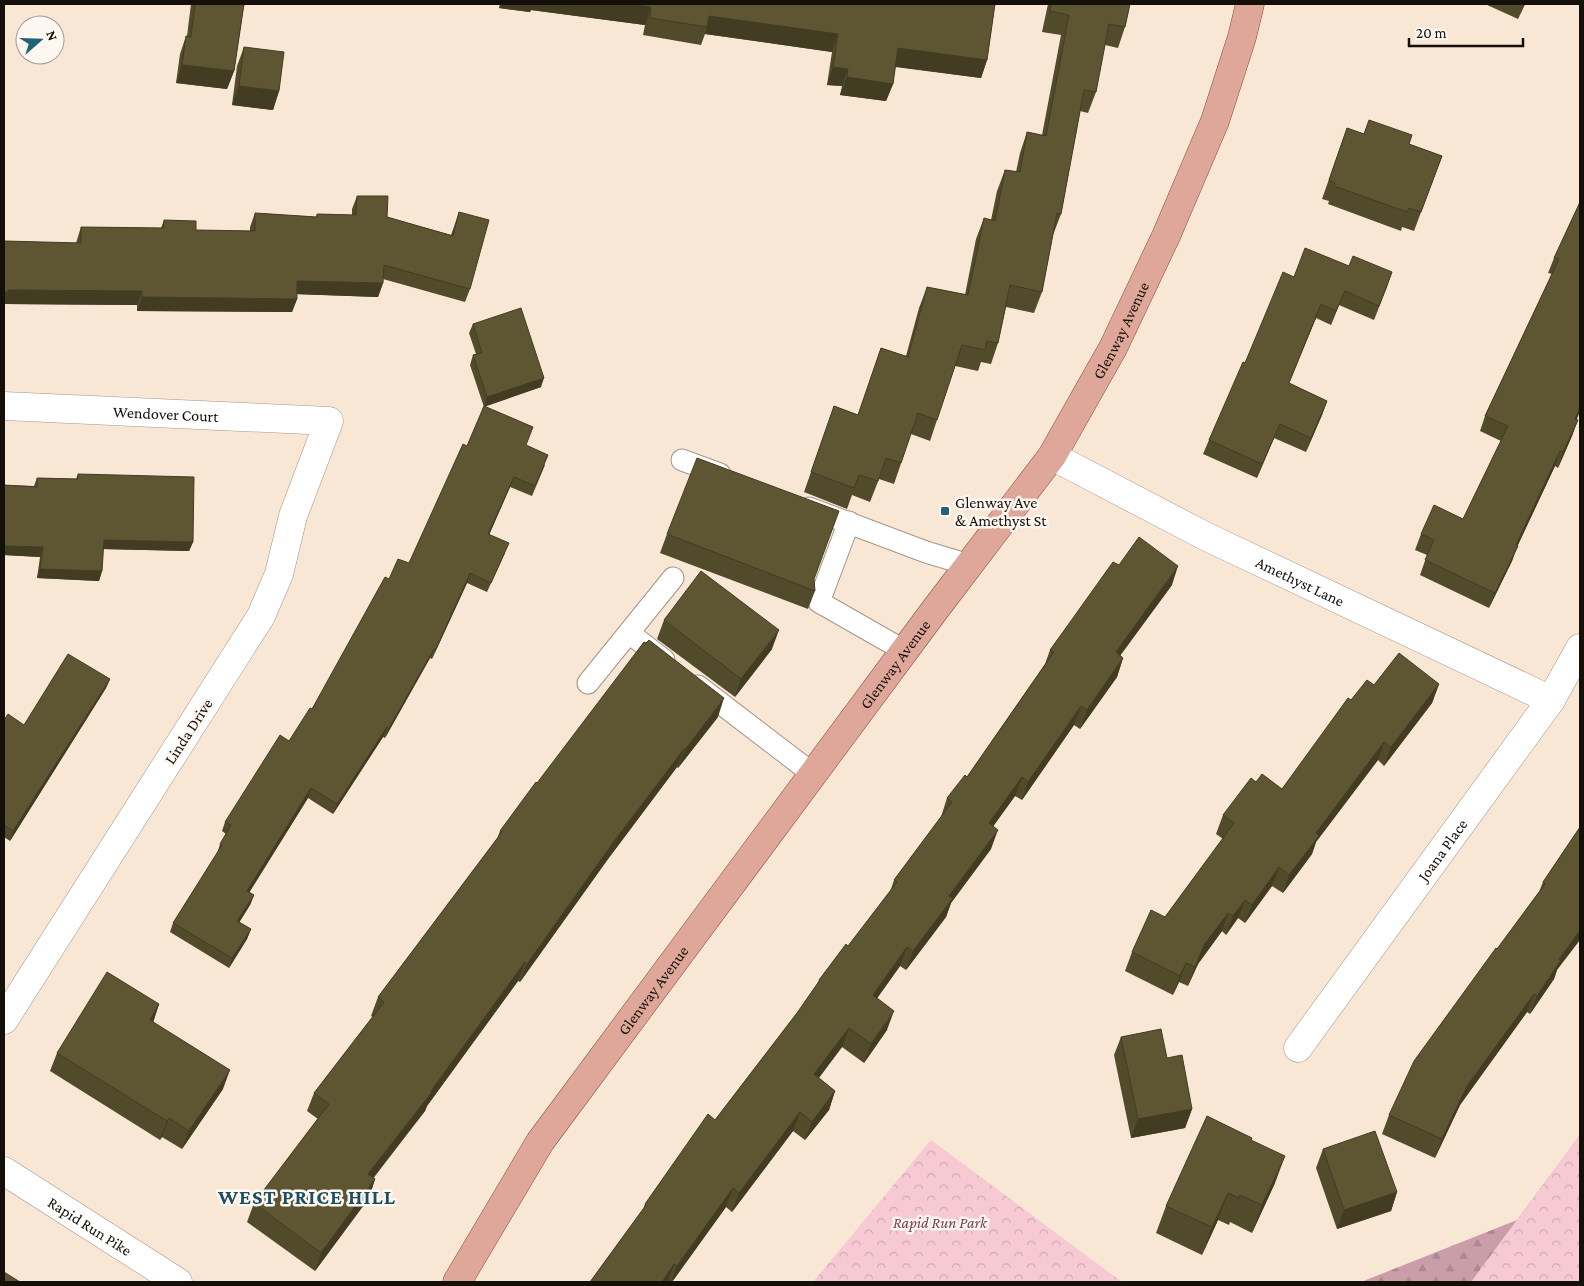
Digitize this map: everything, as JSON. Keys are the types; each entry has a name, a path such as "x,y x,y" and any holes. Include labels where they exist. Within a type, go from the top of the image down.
{"main road":[{"name":"Glenway Avenue","path":"457,1282 540,1142 1052,456 1113,348 1166,236 1215,121 1242,37 1250,4"}],"street":[{"name":"Wendover Court","path":"4,406 328,421"},
{"name":"Linda Drive","path":"4,1020 261,616 279,574 293,516 328,421"},
{"name":"Amethyst Lane","path":"1052,456 1205,536 1551,700"},
{"name":"Joana Place","path":"1298,1048 1551,700 1580,648"},
{"name":"Rapid Run Pike","path":"4,1170 178,1282"}],"lane":[{"path":"682,460 738,480"},
{"path":"793,502 926,552 969,565"},
{"path":"849,522 819,602 868,628 905,651"},
{"path":"588,683 673,578"},
{"path":"629,633 813,774"}],"green space":[{"path":"1580,1135 1580,1282 1361,1282 1517,1220"},
{"path":"1580,1135 1580,1282 1471,1282"},
{"name":"Rapid Run Park","path":"931,1140 1122,1282 813,1282"}],"building":[{"path":"195,4 244,4 234,71 182,65 186,36 191,37"},
{"path":"626,4 995,4 987,60 898,48 893,84 847,77 848,69 833,67 838,34 709,16 707,27 650,18 651,7"},
{"path":"1051,4 1130,4 1125,27 1109,24 1096,92 1084,90 1061,214 1057,213 1042,292 1010,285 998,343 987,341 985,350 962,345 937,420 918,413 901,463 886,458 878,481 859,475 854,488 811,472 834,406 858,415 881,348 908,357 927,287 968,295 984,218 995,221 1005,170 1020,172 1027,132 1046,136 1069,15 1050,11"},
{"path":"244,47 284,52 279,91 239,86"},
{"path":"1369,120 1412,135 1409,144 1442,156 1421,212 1409,208 1407,212 1334,186 1335,183 1329,180 1347,128 1364,134"},
{"path":"357,196 388,196 387,217 453,236 459,212 489,220 470,289 384,265 383,283 297,281 297,299 142,297 142,291 8,290 8,292 4,292 4,241 81,243 81,227 164,228 164,220 196,221 196,230 255,231 255,213 317,217 317,214 356,215"},
{"path":"1580,202 1580,408 1575,419 1578,420 1563,452 1560,451 1495,593 1425,560 1434,540 1421,534 1434,505 1463,519 1508,426 1485,416 1559,259 1554,258"},
{"path":"1305,248 1349,266 1353,256 1392,272 1379,306 1345,291 1336,311 1321,304 1289,383 1327,401 1311,438 1280,424 1262,464 1209,440 1243,362 1245,363 1283,272 1294,277"},
{"path":"521,308 544,378 487,397 473,355 482,353 473,324"},
{"path":"484,406 533,427 526,445 548,455 535,486 514,477 488,534 509,543 491,583 470,573 436,649 434,649 389,728 387,727 337,804 311,788 247,891 254,895 237,921 251,929 232,958 173,923 222,845 220,844 231,825 225,822 280,735 289,741 310,708 312,709 385,577 389,579 398,559 409,563 463,444 467,446"},
{"path":"697,458 839,511 814,579 815,591 667,534"},
{"path":"78,474 194,477 193,542 104,540 102,571 40,569 43,547 4,546 4,485 37,487 37,478 78,479"},
{"path":"1139,537 1178,566 1116,652 1123,658 1087,710 1081,706 1028,782 1022,777 989,823 998,830 949,896 953,898 913,951 907,947 873,995 894,1011 871,1044 849,1028 814,1074 835,1091 812,1122 800,1112 739,1193 733,1188 677,1266 674,1264 662,1282 590,1282 646,1205 708,1114 715,1120 797,1013 846,944 848,946 897,882 894,880 952,802 947,798 965,775 967,777 1054,652 1050,650 1113,562 1119,565"},
{"path":"701,571 779,630 741,679 664,620"},
{"path":"649,640 724,698 615,840 527,964 525,962 432,1092 368,1174 375,1179 321,1253 254,1203 329,1104 314,1093 384,1002 378,997 502,832 500,831 536,782 644,642 646,643"},
{"path":"1399,653 1439,684 1391,747 1384,742 1316,833 1319,836 1289,875 1279,867 1252,905 1245,900 1233,916 1228,913 1204,945 1195,967 1186,963 1180,976 1132,952 1151,910 1165,917 1234,823 1223,815 1251,778 1256,782 1262,774 1282,789 1348,698 1351,700 1367,680 1374,685"},
{"path":"68,654 110,679 13,831 4,825 4,720 8,714 24,725"},
{"path":"1580,827 1580,930 1559,959 1561,960 1537,996 1534,994 1467,1086 1442,1139 1389,1115 1414,1061 1545,884 1543,882"},
{"path":"107,972 159,1004 150,1020 230,1070 189,1131 169,1118 167,1121 57,1053"},
{"path":"1161,1029 1167,1058 1182,1055 1192,1109 1138,1119 1121,1037"},
{"path":"1207,1116 1285,1156 1262,1205 1240,1195 1239,1198 1228,1193 1212,1227 1166,1206"},
{"path":"1375,1131 1397,1192 1344,1210 1323,1149"},
{"path":"4,1272 20,1282 4,1282"}],"place":[{"name":"Glenway Ave & Amethyst St","path":"945,511"}],"district":[{"name":"WEST PRICE HILL","path":"307,1197"}]}
